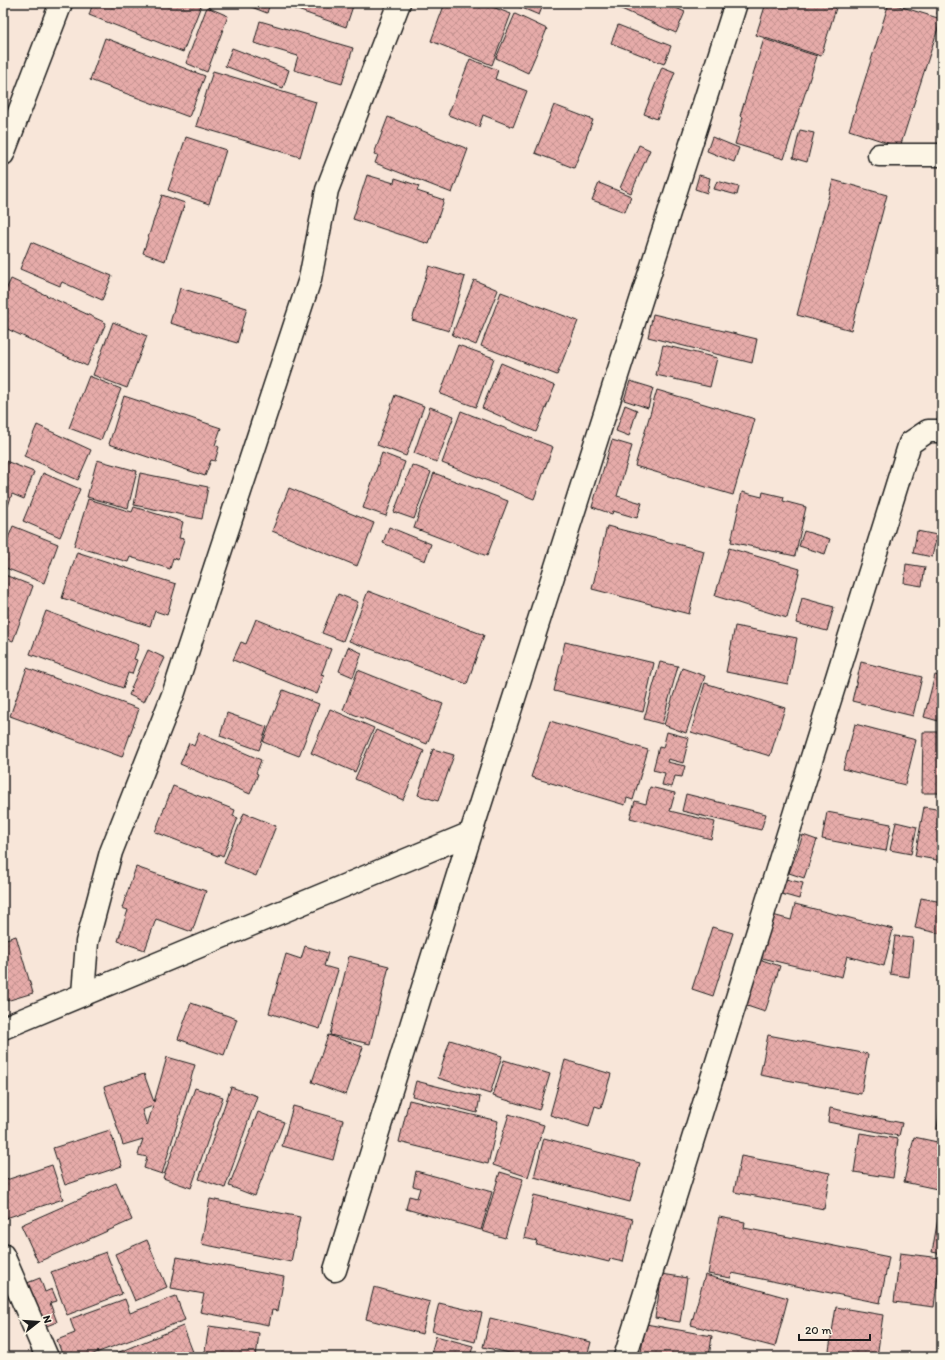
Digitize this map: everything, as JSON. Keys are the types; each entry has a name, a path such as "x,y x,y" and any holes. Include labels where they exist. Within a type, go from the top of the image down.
{"street":[{"path":"3,154 61,3"},
{"path":"83,994 87,942 111,852 174,692 310,279 327,190 400,3"},
{"path":"335,1270 471,833 736,3"},
{"path":"879,155 942,155"},
{"path":"625,1357 910,443 928,432 942,431"},
{"path":"3,1028 471,833"},
{"path":"3,1255 47,1357"}],"building":[{"path":"93,3 202,3 183,52 89,15"},
{"path":"241,3 270,3 267,13"},
{"path":"287,3 354,3 346,27 286,6"},
{"path":"445,3 482,3 511,14 492,65 431,41"},
{"path":"510,3 544,3 539,15"},
{"path":"622,3 665,3 685,12 676,33 619,8"},
{"path":"766,3 828,3 827,5 836,8 821,56 756,35"},
{"path":"889,3 941,19 900,147 849,130"},
{"path":"940,3 942,3 942,15 937,14"},
{"path":"207,7 228,16 207,72 186,63"},
{"path":"515,14 547,29 528,73 496,58"},
{"path":"260,21 353,48 342,84 294,70 298,56 254,43"},
{"path":"618,25 671,46 664,64 611,43"},
{"path":"105,38 205,76 189,117 90,80"},
{"path":"764,39 817,56 784,159 735,144 743,117 740,116"},
{"path":"232,48 289,70 283,88 225,66"},
{"path":"470,59 498,70 495,79 527,91 513,127 483,115 479,127 448,115"},
{"path":"662,67 675,72 657,119 644,114"},
{"path":"213,71 316,102 300,157 196,126"},
{"path":"554,105 593,120 574,168 535,153"},
{"path":"388,117 468,149 452,193 375,163 378,155 374,154"},
{"path":"800,130 814,133 807,162 793,158"},
{"path":"186,137 226,150 209,204 168,190"},
{"path":"712,137 739,148 734,162 707,151"},
{"path":"639,145 650,150 631,193 620,188"},
{"path":"367,175 394,183 395,178 419,186 417,191 444,200 429,244 353,219"},
{"path":"699,175 710,178 707,193 695,189"},
{"path":"833,180 887,195 851,330 797,315"},
{"path":"717,181 739,187 737,195 714,189"},
{"path":"599,183 631,196 625,212 592,200"},
{"path":"162,195 185,203 165,261 143,253"},
{"path":"31,242 112,276 102,300 62,282 60,286 20,269"},
{"path":"429,266 465,277 449,331 412,320"},
{"path":"11,279 106,323 87,366 3,327 3,296"},
{"path":"474,280 498,290 476,345 452,335"},
{"path":"180,288 247,308 237,343 170,323"},
{"path":"501,292 578,321 557,375 481,346"},
{"path":"653,314 757,339 752,363 648,337"},
{"path":"113,322 147,336 127,388 93,375"},
{"path":"941,332 942,333 942,351 939,350"},
{"path":"458,345 494,358 476,407 440,394"},
{"path":"663,345 717,358 710,387 656,375"},
{"path":"501,363 555,386 536,432 482,408"},
{"path":"89,376 121,389 101,440 69,428"},
{"path":"630,381 653,388 648,408 624,400"},
{"path":"657,390 755,419 733,495 635,466"},
{"path":"395,395 424,406 406,456 377,445"},
{"path":"124,396 221,428 215,445 219,447 215,461 211,460 205,476 109,444"},
{"path":"625,405 637,410 629,436 616,431"},
{"path":"430,407 454,416 437,462 414,453"},
{"path":"461,411 553,447 534,499 442,463"},
{"path":"37,425 91,450 78,480 24,456"},
{"path":"612,440 632,446 617,496 642,503 637,518 613,511 612,514 592,507"},
{"path":"382,453 405,462 386,516 363,508"},
{"path":"3,460 34,472 24,499 12,494 8,506 3,504"},
{"path":"97,460 137,471 128,508 87,497"},
{"path":"412,465 431,472 414,519 394,512"},
{"path":"43,473 80,489 60,537 23,521"},
{"path":"140,473 208,487 202,519 134,505"},
{"path":"434,473 508,501 487,556 414,528"},
{"path":"289,488 374,523 357,566 272,531"},
{"path":"742,492 762,497 763,492 784,497 783,501 806,507 795,556 731,542"},
{"path":"88,499 132,512 134,507 183,522 179,538 184,539 178,560 173,558 170,569 130,557 128,562 74,546"},
{"path":"13,526 58,544 44,583 3,567 3,551"},
{"path":"607,526 704,551 689,614 592,589"},
{"path":"389,527 431,544 425,561 383,543"},
{"path":"804,531 830,539 825,554 799,546"},
{"path":"917,531 937,535 932,557 913,553"},
{"path":"729,548 800,569 787,618 715,596"},
{"path":"77,552 176,584 167,615 155,611 150,626 62,598"},
{"path":"906,564 925,567 922,586 904,583"},
{"path":"5,575 33,586 13,641 3,637 3,581"},
{"path":"368,591 484,635 467,684 349,641"},
{"path":"338,594 358,602 343,641 322,633"},
{"path":"802,598 834,607 827,631 796,623"},
{"path":"46,611 139,645 134,659 137,660 132,674 128,673 123,688 30,654"},
{"path":"256,619 331,649 321,675 324,676 317,694 233,660 241,642 246,644"},
{"path":"735,626 797,638 788,684 726,672"},
{"path":"565,642 654,663 643,712 554,691"},
{"path":"348,647 362,653 353,677 339,671"},
{"path":"148,650 165,658 144,702 129,695"},
{"path":"660,662 678,666 662,724 644,719"},
{"path":"861,662 922,677 913,716 852,701"},
{"path":"27,668 139,709 122,757 10,716"},
{"path":"682,668 705,676 686,733 664,725"},
{"path":"358,670 443,704 427,744 343,710"},
{"path":"935,675 942,677 942,722 924,717"},
{"path":"705,683 785,708 770,756 691,732"},
{"path":"283,690 319,704 299,756 263,742"},
{"path":"330,709 374,728 355,772 311,753"},
{"path":"227,713 267,727 259,750 220,736"},
{"path":"550,721 648,750 633,800 627,798 625,805 531,777"},
{"path":"855,724 916,740 905,785 843,769"},
{"path":"376,730 424,751 403,800 355,779"},
{"path":"667,732 689,738 683,763 668,759 667,762 685,766 682,777 675,776 672,787 662,785 665,773 653,770 659,747 663,748"},
{"path":"923,732 942,732 942,793 922,793"},
{"path":"199,733 261,760 256,773 258,774 250,794 180,764 189,743 194,746"},
{"path":"433,749 454,755 438,801 418,795"},
{"path":"173,786 235,810 233,816 238,818 223,856 219,854 218,856 155,832"},
{"path":"650,787 675,793 670,811 715,822 711,839 630,818 635,801 646,804"},
{"path":"686,794 766,814 761,830 682,811"},
{"path":"924,807 942,810 942,861 915,856"},
{"path":"827,812 891,824 886,851 822,839"},
{"path":"244,813 276,826 256,876 224,863"},
{"path":"896,822 917,827 911,854 890,850"},
{"path":"803,835 817,840 804,878 789,873"},
{"path":"136,867 206,891 192,932 156,919 145,950 118,941 128,910 122,908"},
{"path":"781,878 803,883 799,899 778,893"},
{"path":"921,898 942,902 942,934 915,928"},
{"path":"795,904 893,929 884,966 847,956 842,977 758,957 769,914 791,920"},
{"path":"712,927 733,933 713,996 692,989"},
{"path":"16,936 33,993 3,1002 3,940"},
{"path":"895,936 913,938 909,977 890,974"},
{"path":"305,946 328,953 324,966 338,970 320,1029 269,1013 286,954 301,959"},
{"path":"349,956 389,966 370,1044 330,1035"},
{"path":"759,959 780,966 765,1012 744,1005"},
{"path":"191,1003 237,1019 224,1055 178,1039"},
{"path":"328,1035 363,1047 346,1095 312,1082"},
{"path":"768,1035 868,1054 861,1094 760,1075"},
{"path":"450,1040 502,1056 490,1094 438,1078"},
{"path":"167,1057 195,1065 162,1174 144,1168 147,1157 138,1155 143,1139 123,1145 104,1087 144,1074 154,1102","holes":["153,1106 147,1126 142,1110"]},
{"path":"504,1060 550,1074 539,1110 493,1096"},
{"path":"565,1060 611,1074 601,1108 595,1106 589,1127 550,1115"},
{"path":"416,1081 480,1097 477,1113 412,1096"},
{"path":"231,1087 257,1096 225,1188 199,1179"},
{"path":"195,1088 223,1097 191,1188 163,1178"},
{"path":"942,1093 942,1129 937,1129"},
{"path":"409,1100 498,1121 488,1164 399,1142"},
{"path":"293,1106 343,1120 333,1160 282,1146"},
{"path":"830,1108 902,1123 899,1136 828,1122"},
{"path":"258,1112 284,1122 255,1196 229,1186"},
{"path":"509,1114 544,1125 528,1177 493,1165"},
{"path":"110,1130 122,1166 65,1185 53,1148"},
{"path":"860,1133 898,1139 893,1178 854,1172"},
{"path":"914,1137 942,1143 942,1190 904,1182"},
{"path":"544,1138 640,1163 630,1202 534,1177"},
{"path":"741,1156 830,1173 824,1209 734,1192"},
{"path":"52,1165 63,1199 3,1219 3,1181"},
{"path":"416,1171 492,1192 481,1230 406,1209 409,1196 417,1198 420,1188 413,1186"},
{"path":"500,1172 523,1179 505,1238 482,1231"},
{"path":"116,1183 132,1220 38,1262 21,1225"},
{"path":"534,1195 633,1219 623,1262 610,1259 609,1262 536,1244 537,1241 524,1238"},
{"path":"210,1199 300,1217 291,1262 201,1244"},
{"path":"939,1213 942,1214 942,1254 932,1252"},
{"path":"719,1217 745,1222 744,1228 889,1257 880,1303 732,1273 731,1278 708,1274"},
{"path":"147,1240 167,1287 135,1301 115,1254"},
{"path":"106,1252 122,1294 67,1315 51,1272"},
{"path":"900,1253 940,1258 934,1307 894,1302"},
{"path":"177,1257 284,1277 278,1311 272,1310 269,1325 200,1312 204,1294 171,1288"},
{"path":"662,1274 687,1278 680,1322 655,1318"},
{"path":"705,1275 788,1298 775,1347 691,1325"},
{"path":"40,1278 45,1292 52,1289 57,1301 50,1303 57,1322 44,1327 27,1283"},
{"path":"374,1287 430,1302 422,1334 366,1319"},
{"path":"176,1296 185,1320 85,1357 63,1357 57,1340 75,1333 70,1319 125,1299 130,1313"},
{"path":"439,1303 482,1313 475,1342 432,1331"},
{"path":"836,1307 883,1315 877,1357 828,1357"},
{"path":"490,1318 591,1342 587,1357 513,1357 514,1354 483,1347"},
{"path":"646,1324 712,1336 709,1357 640,1357"},
{"path":"183,1326 193,1352 180,1357 107,1357"},
{"path":"209,1326 259,1333 256,1357 204,1357"},
{"path":"436,1336 473,1346 470,1357 430,1357"}]}
